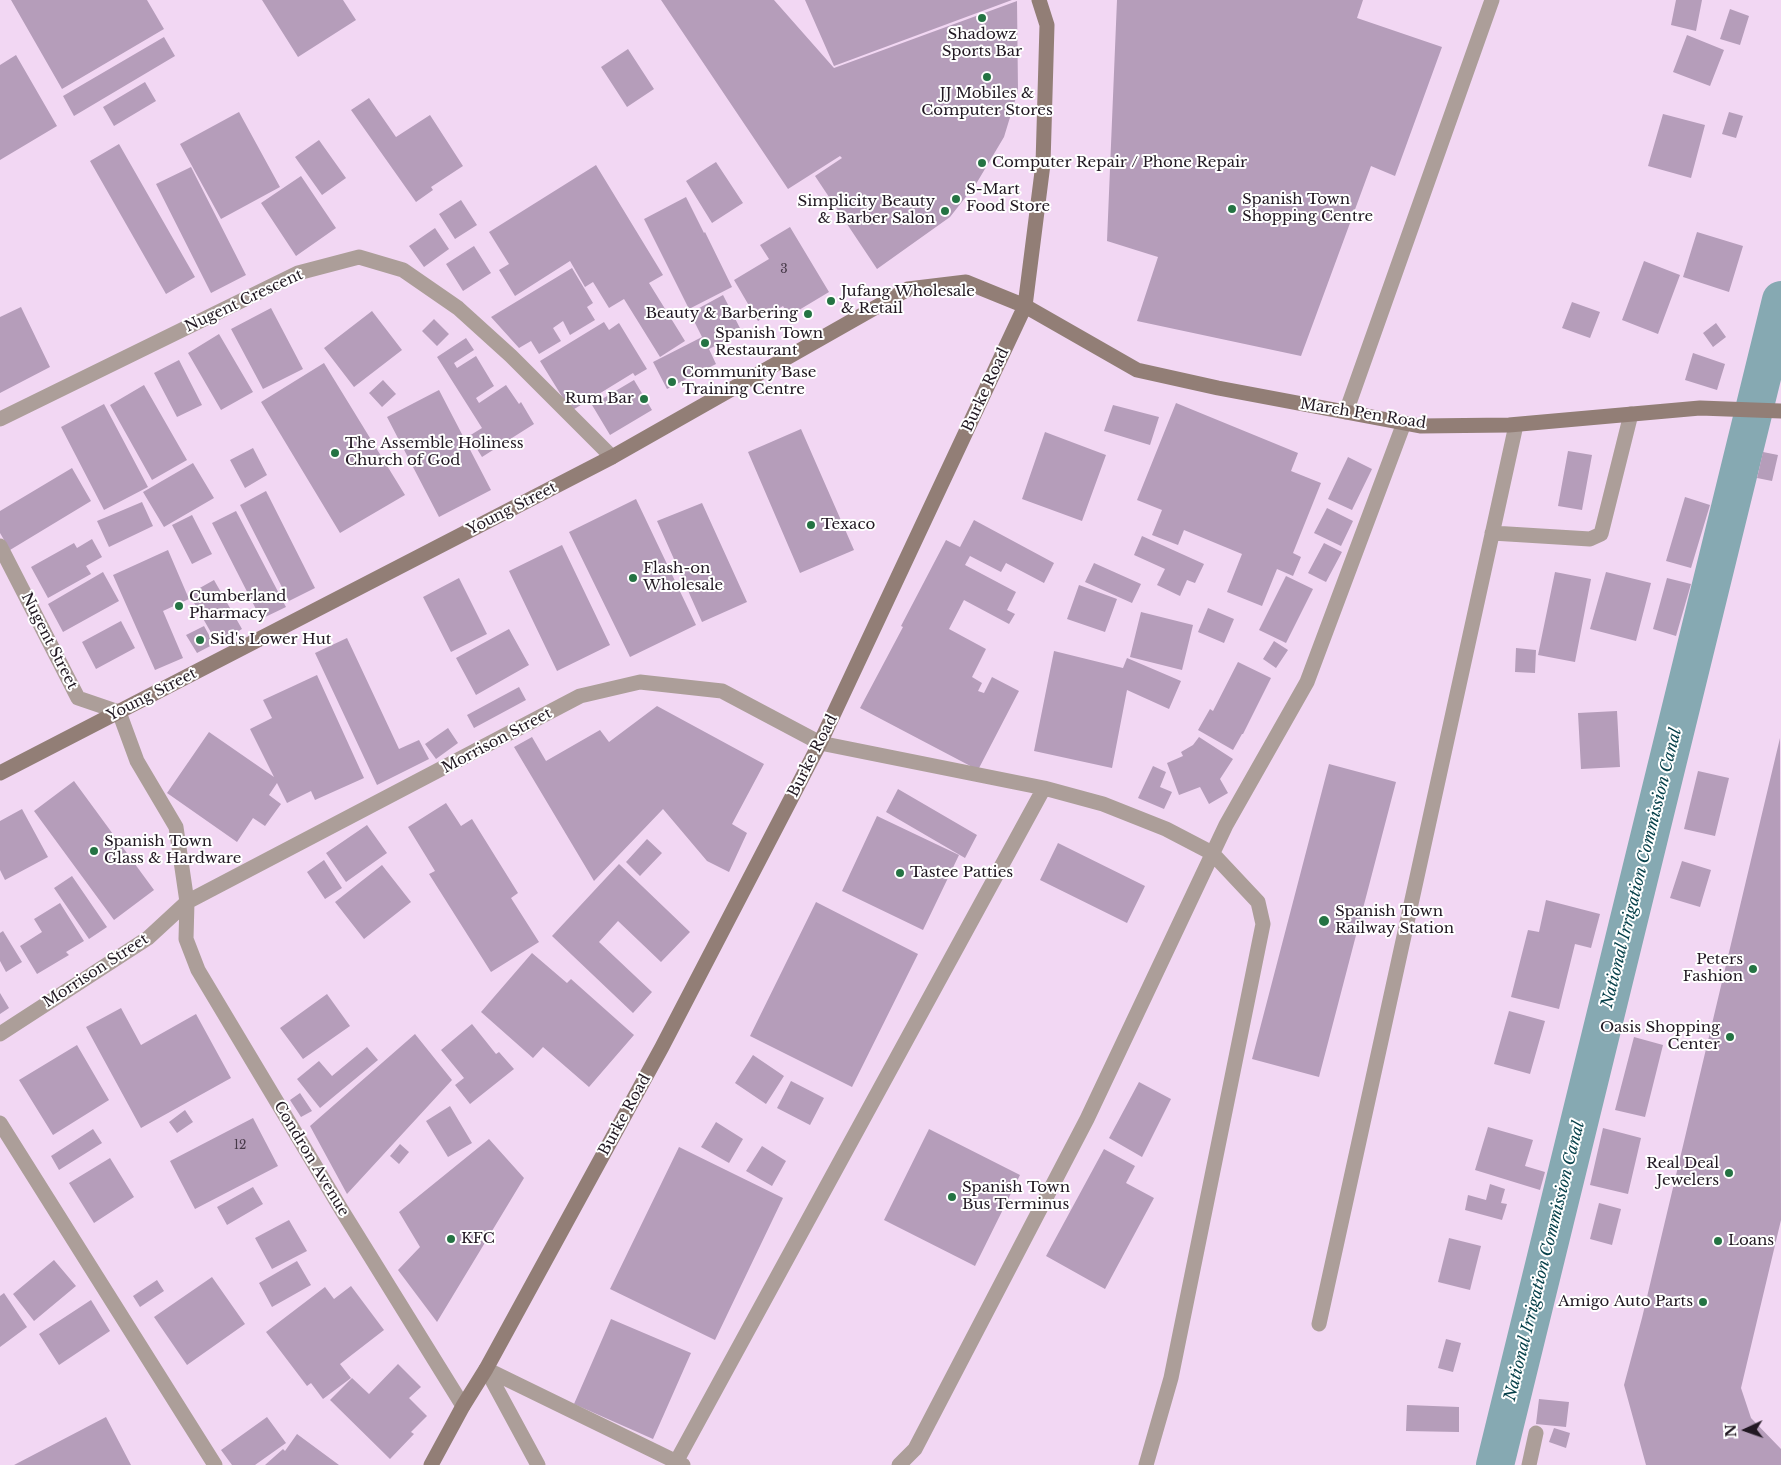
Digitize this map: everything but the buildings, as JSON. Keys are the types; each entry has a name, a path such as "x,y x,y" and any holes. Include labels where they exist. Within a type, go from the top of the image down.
{"street":[{"name":"Burke Road","path":"431,1465 463,1406 486,1369 662,1047 820,744 1025,306 1043,164 1047,26 1039,0"},
{"path":"1346,412 1492,0"},
{"name":"Nugent Crescent","path":"0,419 298,273 359,257 404,270 458,308 511,356 612,457"},
{"name":"Young Street","path":"0,773 612,457 908,289 966,282 1025,306"},
{"name":"March Pen Road","path":"1025,306 1137,370 1218,388 1420,426 1516,424 1700,408 1781,411"},
{"path":"1492,533 1590,539 1601,534 1631,414"},
{"path":"898,1465 915,1449 1087,1119 1226,825 1307,682 1404,422"},
{"path":"1319,1324 1516,424"},
{"name":"Nugent Street","path":"0,546 78,698 119,712"},
{"name":"Morrison Street","path":"0,1034 148,938 187,902 580,696 640,682 722,691 820,744 1044,788 1103,804 1166,829 1212,853 1258,902 1263,924 1170,1378 1146,1465"},
{"path":"119,712 137,761 176,827 187,902"},
{"path":"486,1369 679,1463 1044,788"},
{"name":"Condron Avenue","path":"187,902 186,939 198,970 346,1217 463,1406"},
{"path":"0,1123 215,1465"},
{"path":"486,1369 538,1465"},
{"path":"1529,1465 1536,1433"}],"waterway":[{"name":"National Irrigation Commission Canal","path":"1495,1465 1781,300"}],"place":[{"name":"Shadowz Sports Bar","path":"982,18"},
{"name":"JJ Mobiles & Computer Stores","path":"987,77"},
{"name":"Computer Repair / Phone Repair","path":"982,163"},
{"name":"S-Mart Food Store","path":"956,199"},
{"name":"Spanish Town Shopping Centre","path":"1232,209"},
{"name":"Simplicity Beauty & Barber Salon","path":"945,211"},
{"name":"Jufang Wholesale & Retail","path":"831,301"},
{"name":"Beauty & Barbering","path":"808,314"},
{"name":"Spanish Town Restaurant","path":"705,343"},
{"name":"Community Base Training Centre","path":"672,382"},
{"name":"Rum Bar","path":"644,399"},
{"name":"The Assemble Holiness Church of God","path":"335,453"},
{"name":"Texaco","path":"811,525"},
{"name":"Flash-on Wholesale","path":"633,578"},
{"name":"Cumberland Pharmacy","path":"179,606"},
{"name":"Sid's Lower Hut","path":"200,640"},
{"name":"Spanish Town Glass & Hardware","path":"94,851"},
{"name":"Tastee Patties","path":"900,873"},
{"name":"Spanish Town Railway Station","path":"1324,921"},
{"name":"Peters Fashion","path":"1753,969"},
{"name":"Oasis Shopping Center","path":"1730,1037"},
{"name":"Real Deal Jewelers","path":"1729,1173"},
{"name":"Spanish Town Bus Terminus","path":"952,1197"},
{"name":"KFC","path":"451,1239"},
{"name":"Loans","path":"1718,1241"},
{"name":"Amigo Auto Parts","path":"1703,1302"}]}
